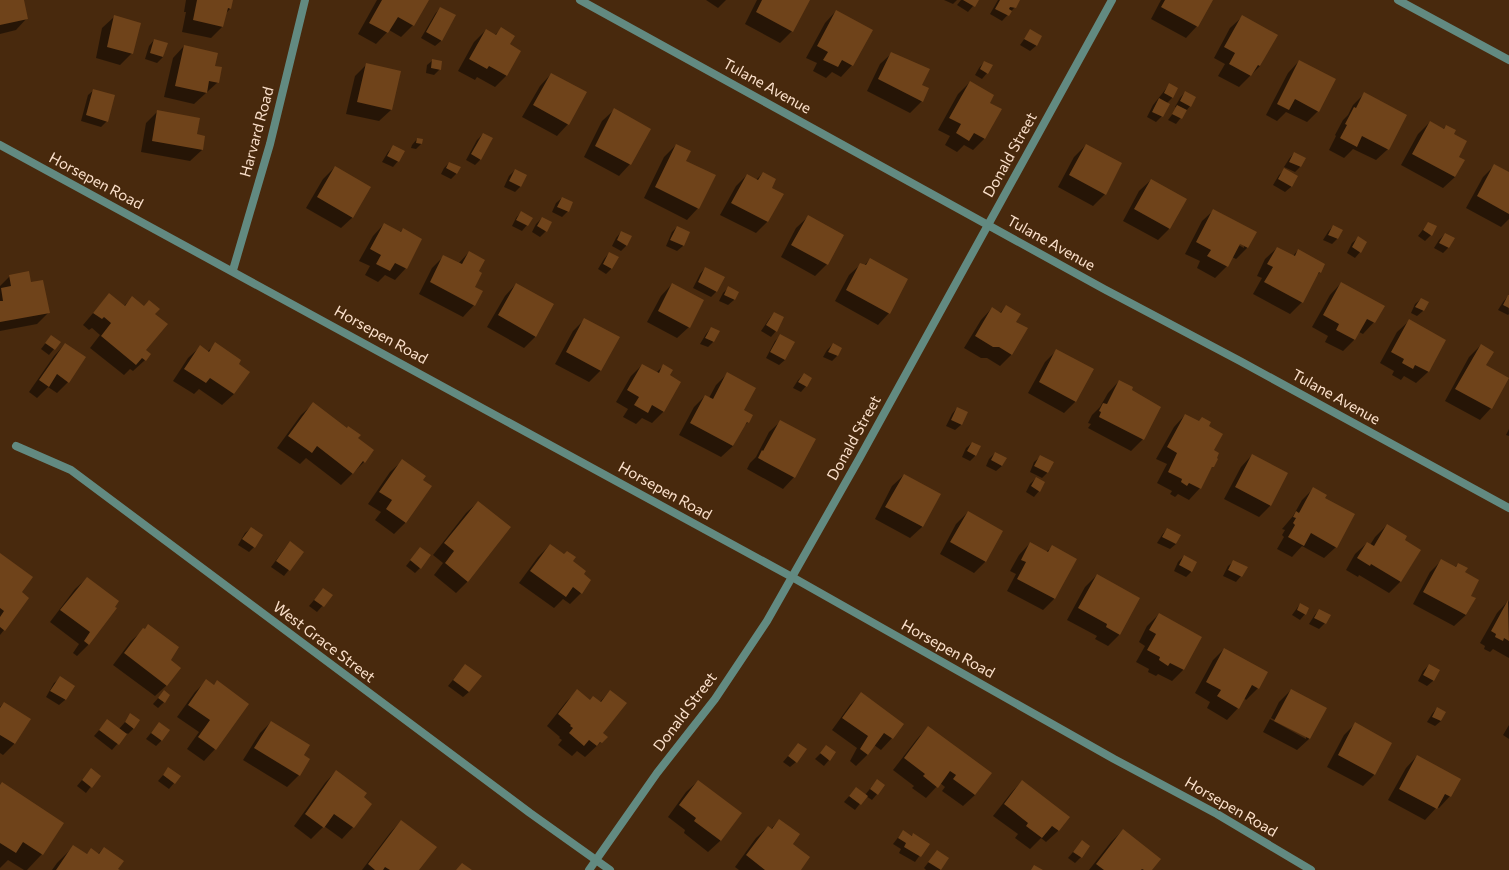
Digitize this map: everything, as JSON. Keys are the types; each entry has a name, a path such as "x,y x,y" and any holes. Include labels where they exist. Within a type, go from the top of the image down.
{"street":[{"name":"Harvard Road","path":"232,270 270,144 305,0"},
{"name":"Tulane Avenue","path":"580,0 1104,289 1240,361 1509,508"},
{"name":"Donald Street","path":"589,870 657,773 715,699 767,621 859,458 1112,0"},
{"path":"1398,0 1509,60"},
{"name":"Horsepen Road","path":"0,145 232,270 792,577 1114,759 1217,814 1312,870"},
{"name":"West Grace Street","path":"16,446 71,470 524,808 610,870"}],"building":[{"path":"0,0 24,0 28,19 0,25"},
{"path":"197,0 233,0 231,9 228,8 223,27 193,20"},
{"path":"382,0 429,0 414,26 398,17 388,33 369,23"},
{"path":"762,0 810,0 793,32 756,12"},
{"path":"963,0 979,0 975,7"},
{"path":"1000,0 1020,0 1016,8 1010,7 1009,9 1012,11 1009,16 995,9"},
{"path":"1165,0 1213,0 1198,27 1161,7"},
{"path":"440,7 456,15 442,41 426,32"},
{"path":"836,10 873,30 853,66 842,60 838,67 823,60 828,52 817,46"},
{"path":"114,15 141,23 133,54 107,47"},
{"path":"1242,15 1278,35 1260,66 1258,65 1251,76 1229,64 1235,53 1224,47"},
{"path":"501,27 515,36 510,44 521,51 507,76 489,66 487,69 469,59 486,29 496,35"},
{"path":"1030,29 1042,36 1037,46 1024,39"},
{"path":"154,39 168,43 163,57 150,53"},
{"path":"184,45 218,53 215,66 222,67 219,83 209,81 207,93 175,86"},
{"path":"891,52 930,69 922,85 929,88 923,102 878,79"},
{"path":"432,59 442,61 441,70 431,68"},
{"path":"1299,60 1336,79 1319,112 1295,99 1289,110 1277,104"},
{"path":"984,61 993,65 988,74 980,69"},
{"path":"366,63 401,71 392,110 357,102"},
{"path":"551,73 587,92 569,125 533,105"},
{"path":"970,81 994,95 990,103 1002,109 985,139 974,133 969,141 956,133 961,124 949,118"},
{"path":"1169,83 1178,88 1173,98 1164,93"},
{"path":"93,89 115,95 108,122 86,115"},
{"path":"1185,91 1196,97 1191,107 1180,101"},
{"path":"1364,92 1407,115 1389,150 1362,136 1357,147 1340,138 1347,125 1345,124 1354,107 1356,108"},
{"path":"1159,98 1170,104 1163,117 1152,112"},
{"path":"1177,105 1187,110 1182,119 1172,114"},
{"path":"614,108 651,129 631,165 595,146"},
{"path":"157,110 200,118 197,134 205,136 203,150 152,141"},
{"path":"1430,121 1444,129 1446,125 1456,130 1454,134 1467,141 1459,157 1465,160 1455,177 1412,154"},
{"path":"483,133 493,138 481,160 471,154"},
{"path":"417,138 423,139 422,144 416,143"},
{"path":"676,144 691,151 686,161 716,175 699,209 655,187"},
{"path":"1086,144 1122,163 1106,195 1069,175"},
{"path":"393,145 405,151 399,162 387,156"},
{"path":"1294,152 1306,158 1301,167 1289,162"},
{"path":"449,162 461,167 457,174 446,168"},
{"path":"1494,164 1509,172 1509,214 1477,196"},
{"path":"335,166 371,187 353,218 317,197"},
{"path":"1284,168 1298,176 1292,187 1278,179"},
{"path":"515,169 527,175 521,187 509,181"},
{"path":"763,172 776,179 772,188 784,194 768,222 731,203 747,174 758,180"},
{"path":"1151,179 1187,199 1170,229 1134,209"},
{"path":"562,197 573,202 569,212 557,207"},
{"path":"1213,209 1257,232 1248,248 1240,244 1228,267 1207,256 1211,250 1196,242"},
{"path":"521,211 533,218 528,226 516,220"},
{"path":"808,215 844,235 828,265 791,245"},
{"path":"542,217 552,222 547,232 537,226"},
{"path":"1428,222 1437,226 1432,236 1423,230"},
{"path":"384,223 401,232 403,228 422,239 407,269 395,263 390,271 376,264 381,255 370,249"},
{"path":"1333,225 1343,230 1338,239 1328,235"},
{"path":"677,226 690,232 684,246 670,240"},
{"path":"621,231 632,236 627,246 617,240"},
{"path":"1445,233 1455,238 1449,248 1439,243"},
{"path":"1358,236 1367,242 1361,253 1352,247"},
{"path":"1277,247 1295,256 1298,249 1325,264 1321,273 1319,272 1303,303 1264,282 1273,267 1267,264"},
{"path":"469,251 485,260 479,271 482,273 475,287 483,291 475,306 430,282 443,255 462,264"},
{"path":"609,252 619,257 612,269 603,264"},
{"path":"870,258 908,279 890,314 846,290 860,263 866,265"},
{"path":"705,267 725,277 717,292 698,282"},
{"path":"29,271 31,282 43,280 50,313 0,322 0,301 3,301 1,288 11,286 9,275"},
{"path":"1341,282 1385,306 1375,323 1367,319 1355,340 1336,330 1339,324 1323,315"},
{"path":"516,283 554,304 536,337 498,315"},
{"path":"672,283 704,300 690,328 658,311"},
{"path":"728,286 739,292 735,300 724,295"},
{"path":"109,293 125,306 132,296 144,306 149,300 160,309 155,314 168,324 146,350 151,354 146,361 142,358 136,365 101,336 111,323 104,317 102,319 93,313"},
{"path":"1509,295 1509,308 1503,305"},
{"path":"1421,298 1429,302 1424,311 1415,307"},
{"path":"1006,305 1021,314 1016,322 1028,328 1012,355 999,347 993,347 975,336 992,307 1001,313"},
{"path":"774,312 784,317 777,332 766,325"},
{"path":"584,318 620,337 601,371 566,352"},
{"path":"1409,319 1446,340 1429,372 1415,365 1413,369 1402,363 1404,359 1391,352"},
{"path":"711,327 720,331 714,342 705,338"},
{"path":"780,334 795,342 785,360 770,352"},
{"path":"51,335 61,342 55,350 45,343"},
{"path":"215,342 241,360 239,364 250,372 234,394 210,378 206,383 184,369 200,345 209,352"},
{"path":"65,343 86,357 69,383 57,374 49,387 39,380"},
{"path":"833,343 842,348 838,356 828,352"},
{"path":"1481,344 1494,352 1486,365 1509,378 1492,409 1455,389"},
{"path":"1056,349 1094,369 1076,402 1039,382"},
{"path":"642,364 659,373 663,364 673,370 670,375 681,382 664,412 652,405 648,413 634,405 639,397 627,390"},
{"path":"727,372 756,388 744,410 753,415 749,423 747,422 733,446 690,423 705,395 713,399"},
{"path":"804,373 812,378 807,387 798,382"},
{"path":"1119,380 1133,387 1132,390 1161,407 1144,440 1099,417 1101,412 1099,411 1103,403 1107,404"},
{"path":"313,402 347,428 348,426 361,435 358,438 374,450 365,463 363,461 353,474 317,446 312,453 288,436"},
{"path":"957,407 968,412 962,425 951,420"},
{"path":"1185,414 1199,421 1202,417 1211,422 1209,426 1223,434 1214,450 1219,453 1218,459 1214,467 1212,467 1201,489 1189,483 1187,486 1181,482 1182,479 1168,472 1177,453 1167,447"},
{"path":"780,420 816,439 795,478 758,458"},
{"path":"972,442 981,446 976,456 967,451"},
{"path":"995,452 1007,458 1002,466 991,460"},
{"path":"1252,454 1288,473 1271,506 1235,487"},
{"path":"1040,455 1054,462 1048,473 1034,466"},
{"path":"402,459 426,476 423,480 432,486 406,523 386,509 392,500 379,492"},
{"path":"904,474 941,494 923,527 885,507"},
{"path":"1036,477 1045,482 1040,492 1031,486"},
{"path":"1313,487 1327,495 1325,498 1355,514 1337,548 1311,533 1304,546 1288,537 1295,525 1293,523 1296,518 1293,517 1296,511 1299,513"},
{"path":"478,501 511,527 468,582 445,563 454,551 444,543"},
{"path":"968,511 1003,531 986,562 950,542"},
{"path":"1387,524 1407,536 1405,540 1421,550 1401,582 1371,564 1370,566 1357,558 1367,542 1374,546"},
{"path":"251,527 263,535 255,548 242,539"},
{"path":"1167,528 1181,535 1176,544 1162,537"},
{"path":"290,541 304,552 290,571 276,561"},
{"path":"1030,542 1048,552 1052,545 1077,559 1055,599 1017,579 1026,562 1021,560"},
{"path":"550,544 564,554 567,551 576,557 573,561 586,571 584,574 591,580 582,594 573,587 566,597 530,571"},
{"path":"420,547 431,555 421,569 410,560"},
{"path":"0,553 33,577 22,592 29,598 5,631 0,627 0,617 4,611 0,608"},
{"path":"1184,555 1197,562 1192,572 1179,565"},
{"path":"1441,559 1456,567 1458,563 1468,568 1465,572 1479,580 1471,596 1476,598 1466,615 1423,592"},
{"path":"1233,560 1248,567 1242,577 1228,570"},
{"path":"1097,574 1140,598 1120,635 1106,627 1107,624 1078,608"},
{"path":"87,577 119,601 115,607 117,608 89,645 84,641 90,632 60,610"},
{"path":"323,588 333,595 324,607 314,600"},
{"path":"1508,600 1509,641 1504,638 1503,641 1495,637 1496,634 1491,631"},
{"path":"1300,603 1309,608 1306,615 1297,610"},
{"path":"1319,609 1331,615 1326,624 1314,618"},
{"path":"1159,613 1202,637 1184,670 1170,663 1168,666 1159,660 1160,657 1147,650 1156,634 1149,630"},
{"path":"148,624 179,647 171,660 181,668 167,686 124,653 143,628 145,629"},
{"path":"1224,648 1268,672 1259,689 1252,685 1239,709 1217,696 1221,690 1206,682"},
{"path":"465,664 482,676 469,692 453,680"},
{"path":"1429,664 1440,670 1434,681 1423,675"},
{"path":"60,676 75,686 66,700 50,691"},
{"path":"206,679 214,685 217,680 249,704 216,750 198,737 210,720 188,705"},
{"path":"577,689 590,700 593,696 601,702 610,690 627,703 603,733 608,737 597,746 589,740 584,746 569,733 573,728 558,714"},
{"path":"1291,689 1327,708 1310,739 1274,721"},
{"path":"164,690 170,695 165,703 158,698"},
{"path":"861,692 904,724 893,739 884,733 868,755 860,749 868,736 842,718"},
{"path":"4,702 31,719 15,744 0,735 0,708"},
{"path":"1437,707 1446,712 1441,721 1432,717"},
{"path":"130,713 140,720 134,729 125,722"},
{"path":"107,719 127,734 119,745 99,730"},
{"path":"271,721 310,745 304,755 310,759 300,776 254,748"},
{"path":"159,722 170,730 162,741 151,733"},
{"path":"1355,722 1392,743 1375,775 1338,755"},
{"path":"928,726 992,773 975,795 953,779 956,775 950,771 938,788 923,776 925,774 904,758"},
{"path":"798,743 807,749 797,763 788,756"},
{"path":"826,745 836,752 830,761 820,753"},
{"path":"1417,755 1461,779 1451,797 1445,794 1437,809 1399,789"},
{"path":"168,767 181,776 175,784 163,775"},
{"path":"91,768 101,776 92,788 82,780"},
{"path":"336,770 367,793 364,797 372,804 354,828 334,814 324,828 305,814"},
{"path":"877,779 885,785 878,795 870,789"},
{"path":"698,780 742,813 721,841 694,821 696,818 679,805"},
{"path":"1022,780 1070,817 1059,831 1052,826 1042,838 1026,826 1028,823 1004,804"},
{"path":"2,782 64,823 43,855 23,842 16,853 0,843 0,785"},
{"path":"856,787 868,796 861,805 849,796"},
{"path":"779,819 800,834 793,844 810,857 801,870 765,870 746,855 768,826 772,829"},
{"path":"401,820 437,847 419,870 390,870 385,867 383,870 375,870 368,864"},
{"path":"1123,829 1161,859 1152,870 1104,870 1096,864"},
{"path":"903,830 912,836 913,833 930,844 921,857 904,847 906,843 898,838"},
{"path":"1082,840 1090,846 1082,858 1073,852"},
{"path":"73,845 87,854 91,848 99,854 104,847 124,861 118,869 120,870 56,870"},
{"path":"937,850 949,858 941,870 928,862"},
{"path":"462,863 472,870 456,870"},
{"path":"1034,865 1043,870 1031,870"}]}
